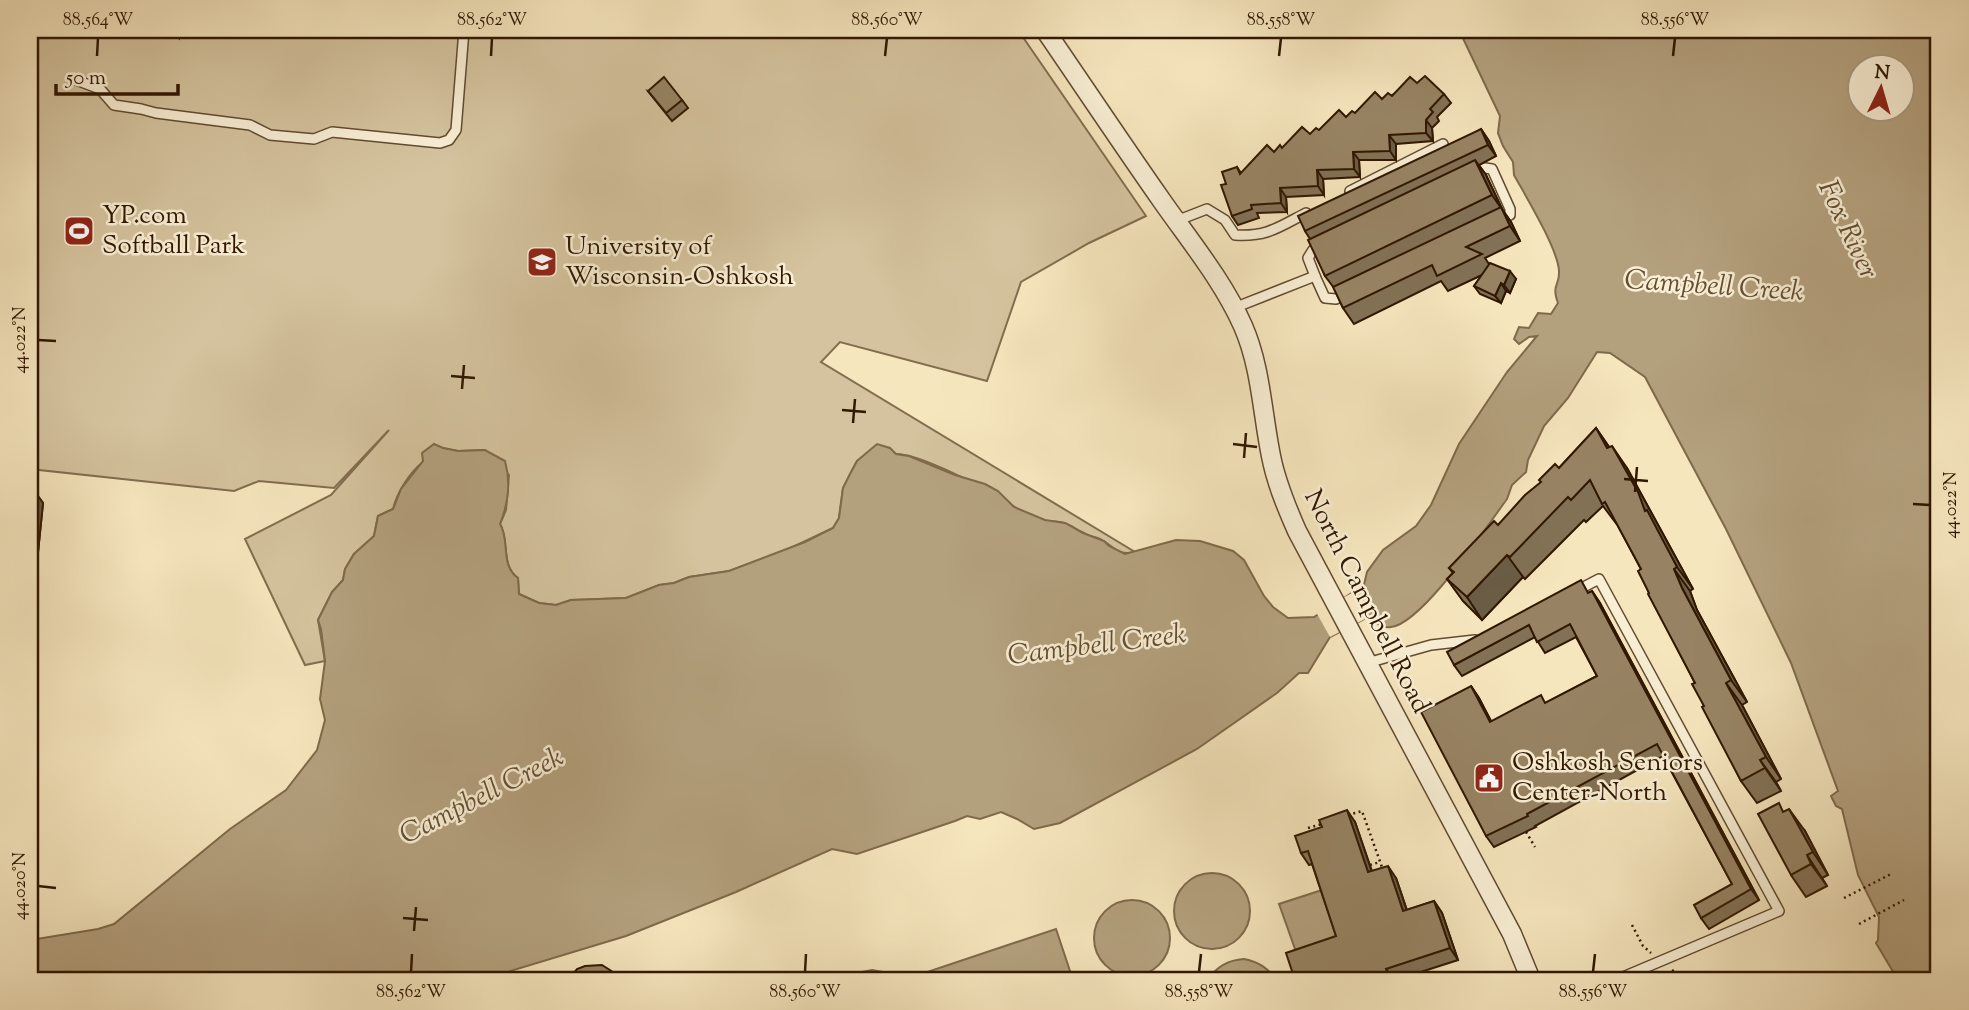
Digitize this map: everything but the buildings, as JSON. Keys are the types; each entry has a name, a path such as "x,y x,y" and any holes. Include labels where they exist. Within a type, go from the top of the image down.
{"street":[{"name":"North Campbell Road","path":"1045,30 1234,308 1256,364 1271,454 1281,493 1297,531 1512,934 1531,980"}],"lane":[{"path":"76,80 100,89 114,105 250,125 270,135 314,139 332,132 439,143 449,140 456,130 464,30"},
{"path":"1335,198 1443,144"},
{"path":"1461,180 1485,168 1492,169 1510,209 1510,215 1485,227"},
{"path":"1176,221 1207,209 1225,220 1236,235 1247,236 1263,234 1311,211"},
{"path":"1338,238 1313,250 1308,258 1315,276 1325,298 1336,299 1360,287"},
{"path":"1234,308 1315,276"},
{"path":"1564,597 1599,579 1779,911 1616,980"},
{"path":"1367,663 1431,645 1485,638"}],"path":[{"path":"1340,818 1362,811 1384,874"},
{"path":"1308,828 1329,821"},
{"path":"1526,832 1535,848"},
{"path":"1370,865 1380,862"},
{"path":"1844,898 1891,874"},
{"path":"1858,924 1904,900"}],"shaded area":[{"name":"University of Wisconsin-Oshkosh","path":"30,30 1018,30 1146,216 1089,243 1021,282 987,381 840,342 821,362 1135,552 1119,551 1067,524 1031,516 936,465 907,455 891,454 857,461 843,488 839,518 833,528 778,554 729,571 659,585 626,598 571,600 556,605 539,603 519,594 518,578 512,573 507,560 500,524 506,510 509,475 485,450 458,451 443,448 428,457 409,477 393,509 378,516 374,536 354,554 345,569 343,580 332,592 318,620 325,661 305,665 245,539 331,495 389,430 334,488 259,481 234,491 30,469"}],"water":[{"path":"1459,30 1939,30 1939,980 1898,980 1876,943 1879,917 1858,875 1842,809 1836,806 1831,796 1838,791 1791,663 1726,529 1645,377 1610,353 1597,352 1568,398 1544,426 1528,460 1526,472 1512,485 1507,499 1470,551 1419,610 1404,622 1391,627 1381,626 1366,618 1330,637 1308,673 1299,673 1277,693 1197,749 1060,823 1034,829 1001,812 980,819 967,816 857,854 832,849 736,892 626,936 481,980 30,980 30,940 114,924 230,829 286,790 317,750 325,720 320,699 325,661 318,620 332,592 343,580 345,569 354,554 374,536 378,516 393,509 401,489 423,461 422,453 434,444 458,451 485,450 505,461 508,493 500,524 505,537 507,560 512,573 518,578 519,594 539,603 556,605 571,600 626,598 689,577 729,571 805,542 833,528 839,518 843,488 850,474 857,461 877,444 890,448 896,454 909,456 985,484 998,491 1014,507 1045,520 1065,523 1125,554 1176,540 1200,541 1233,551 1244,560 1273,607 1288,618 1314,617 1364,585 1367,572 1383,550 1416,526 1431,505 1459,444 1507,372 1537,336 1529,337 1519,344 1514,339 1519,327 1529,328 1538,313 1551,314 1558,303 1555,292 1559,276 1557,261 1540,222 1514,175 1513,162 1498,133 1500,116"},
{"path":"1205,873 1219,873 1233,879 1244,890 1250,911 1247,926 1239,938 1219,949 1205,949 1191,943 1180,932 1174,918 1174,904 1180,890 1191,879"},
{"path":"1325,889 1345,948 1300,963 1279,904"},
{"path":"1125,900 1139,900 1153,906 1164,917 1170,938 1167,953 1159,965 1139,976 1125,976 1111,970 1100,959 1094,945 1094,931 1100,917 1111,906"},
{"path":"1056,929 1073,980 927,980 924,973"},
{"path":"1244,959 1263,966 1276,980 1208,980 1223,965"},
{"path":"872,970 888,973 900,980 843,980 857,973"}],"pier":[{"path":"1352,593 1365,619 1330,637 1316,612"}],"place":[{"name":"YP.com Softball Park","path":"79,231"},
{"name":"University of Wisconsin-Oshkosh","path":"542,262"},
{"name":"Oshkosh Seniors Center-North","path":"1489,778"}],"water label":[{"name":"Fox River","path":"1847,230"},
{"name":"Campbell Creek","path":"1714,287"},
{"name":"Campbell Creek","path":"1097,646"},
{"name":"Campbell Creek","path":"482,797"}]}
